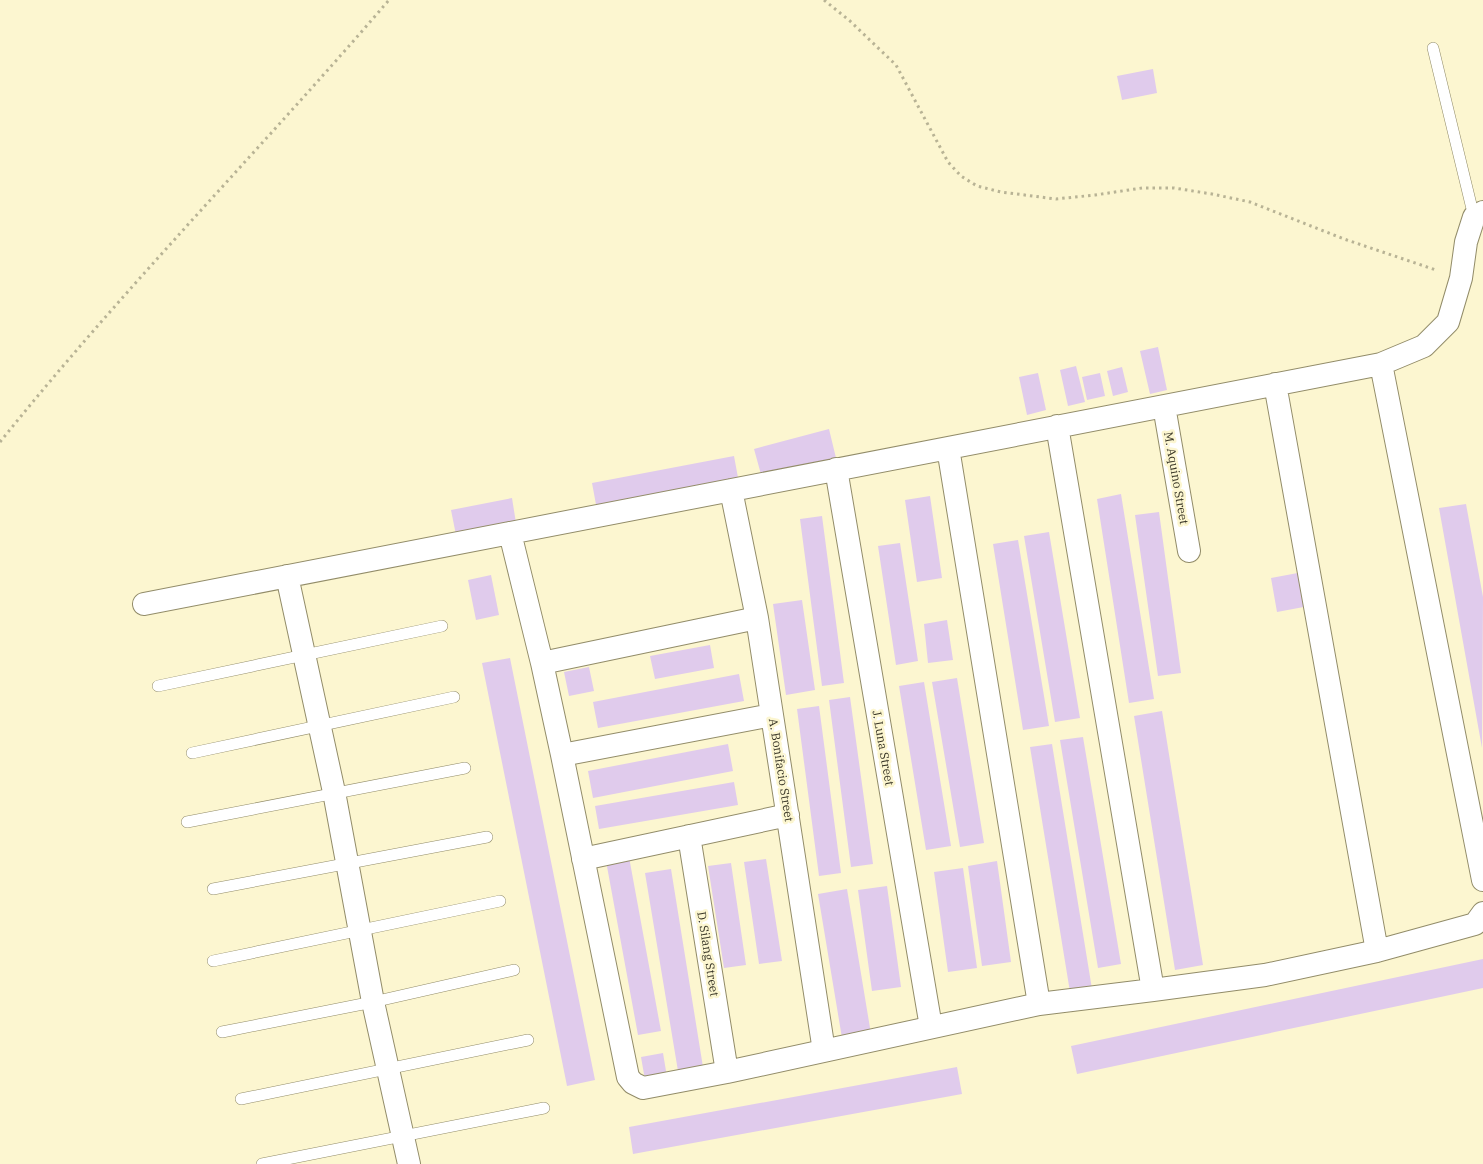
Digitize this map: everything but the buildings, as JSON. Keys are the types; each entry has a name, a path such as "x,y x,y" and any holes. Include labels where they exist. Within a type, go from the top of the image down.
{"street":[{"path":"144,604 1381,364 1424,346 1448,322 1461,278 1466,242 1479,215"},
{"path":"1381,364 1483,880"},
{"path":"1275,384 1377,951"},
{"name":"M. Aquino Street","path":"1164,406 1189,551"},
{"path":"1057,426 1154,990"},
{"path":"948,448 1039,1004"},
{"name":"J. Luna Street","path":"836,469 930,1027"},
{"name":"A. Bonifacio Street","path":"731,490 757,618 824,1051"},
{"path":"510,533 542,663 562,755 628,1077 633,1083 643,1088 727,1072 1039,1004 1265,975 1377,951 1475,924 1483,912"},
{"path":"287,576 334,792 373,1002 409,1164"},
{"path":"542,663 757,618"},
{"path":"562,755 772,716"},
{"path":"583,859 788,815"},
{"name":"D. Silang Street","path":"688,836 727,1072"}],"lane":[{"path":"1433,48 1479,215"},
{"path":"158,686 442,626"},
{"path":"192,753 454,697"},
{"path":"187,822 465,768"},
{"path":"213,888 487,837"},
{"path":"213,961 500,901"},
{"path":"222,1032 373,1002 514,970"},
{"path":"240,1099 528,1040"},
{"path":"262,1164 544,1108"}],"path":[{"path":"0,442 126,296 389,0"},
{"path":"824,0 850,21 896,65 948,162 961,176 977,186 1002,192 1056,199 1142,188 1174,188 1212,194 1250,202 1344,239 1461,278"}]}
